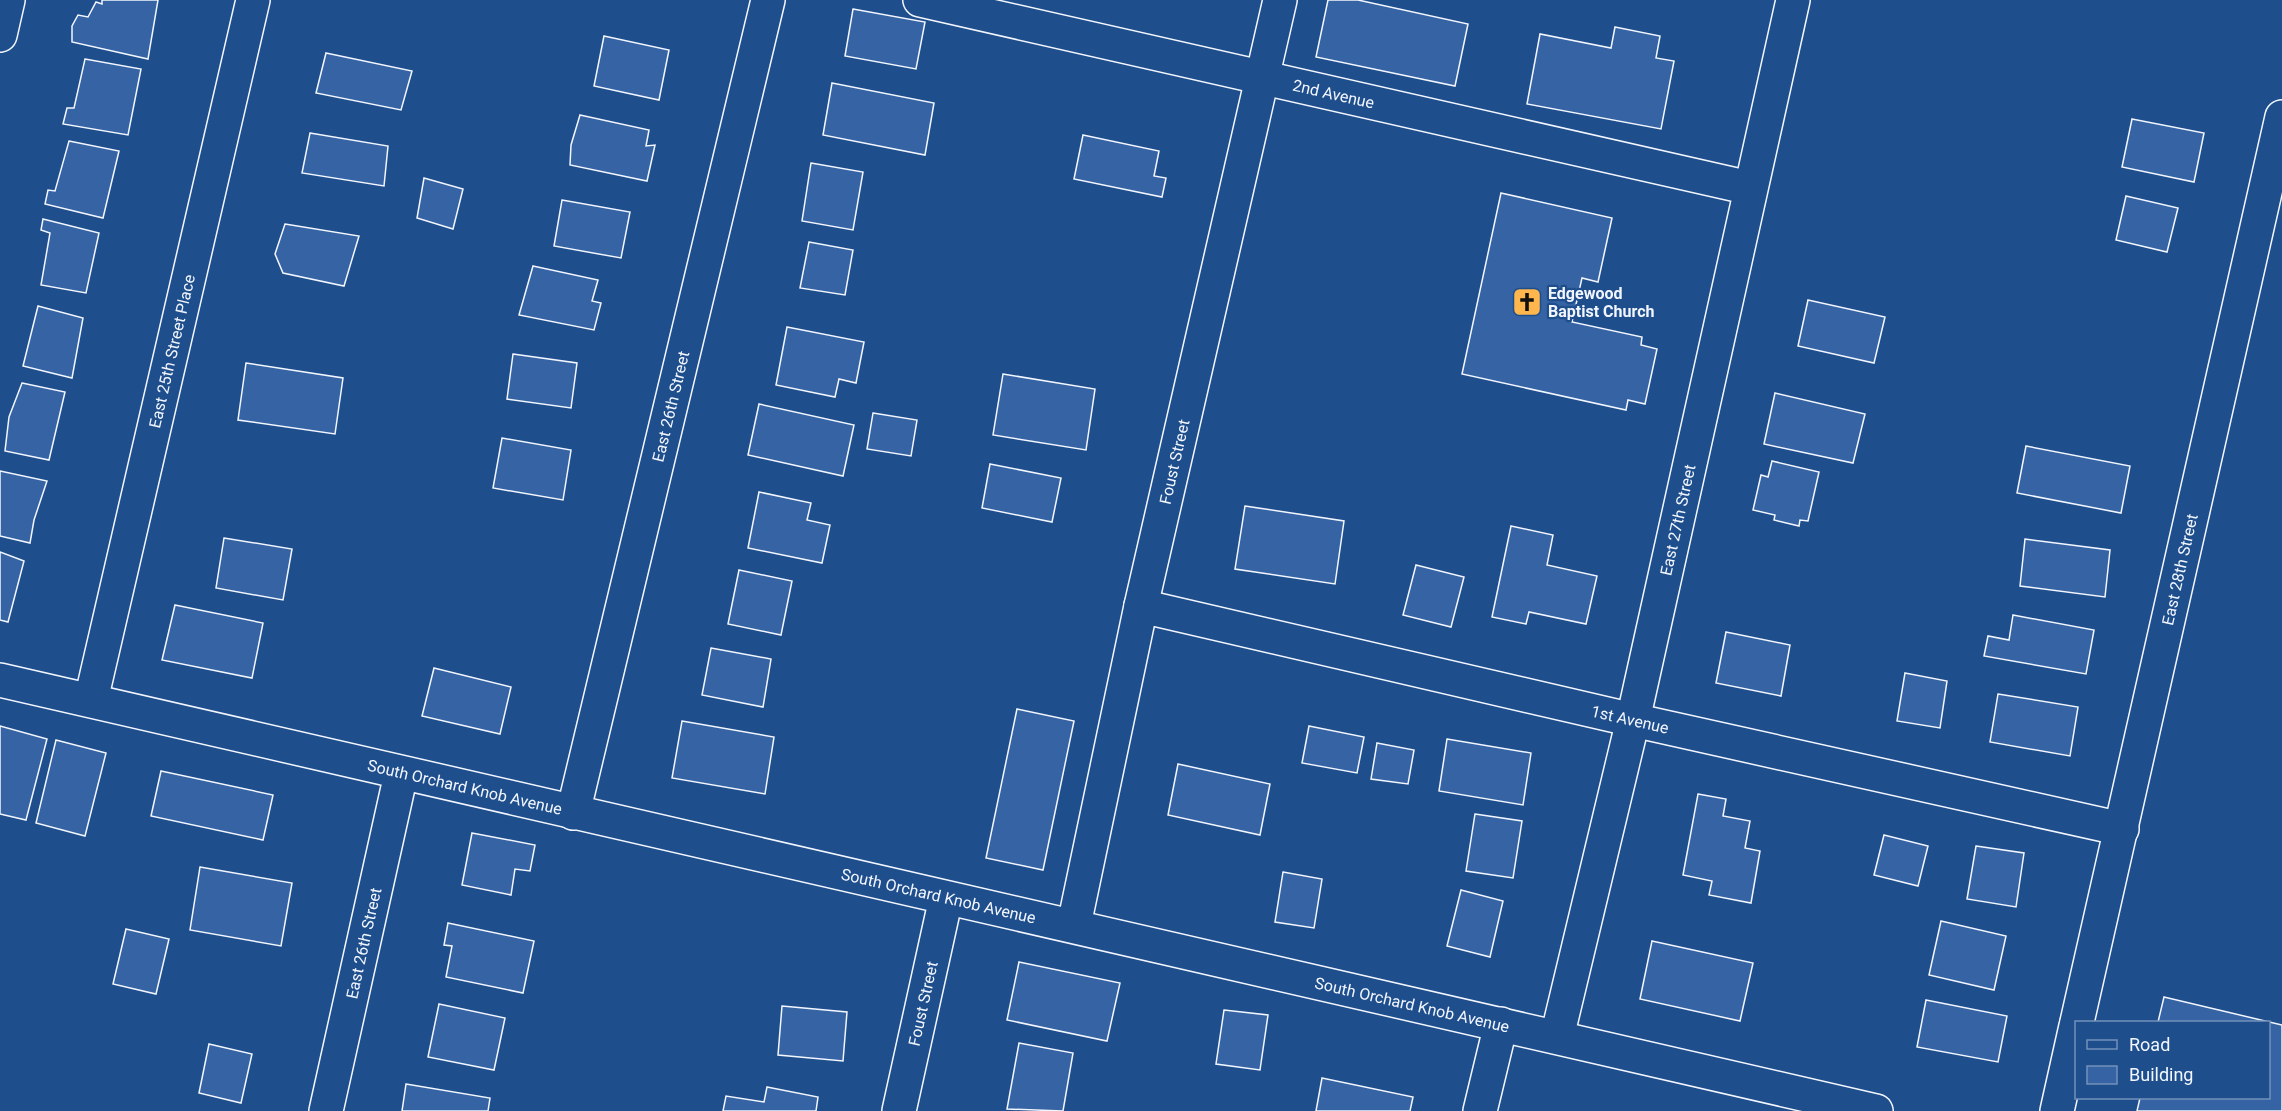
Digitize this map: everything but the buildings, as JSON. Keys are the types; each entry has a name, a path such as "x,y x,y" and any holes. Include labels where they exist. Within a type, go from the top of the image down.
{"street":[{"path":"0,35 8,0"},
{"name":"East 25th Street Place","path":"91,700 253,0"},
{"name":"East 26th Street","path":"573,813 768,0"},
{"name":"2nd Avenue","path":"920,0 1750,188"},
{"name":"Foust Street","path":"1074,925 1141,606 1280,0"},
{"name":"East 27th Street","path":"1557,1037 1633,720 1793,0"},
{"name":"East 28th Street","path":"2078,1021 2122,829 2269,236 2282,117"},
{"name":"1st Avenue","path":"1141,606 1633,720 2122,829"},
{"name":"South Orchard Knob Avenue","path":"0,680 401,774 1074,925 1876,1111"},
{"name":"East 26th Street","path":"326,1111 401,774"},
{"name":"Foust Street","path":"899,1111 946,898"},
{"path":"1480,1111 1501,1024"},
{"name":"East 28th Street","path":"2056,1111 2075,1032"}],"place":[{"name":"Edgewood Baptist Church","path":"1527,302"}]}
